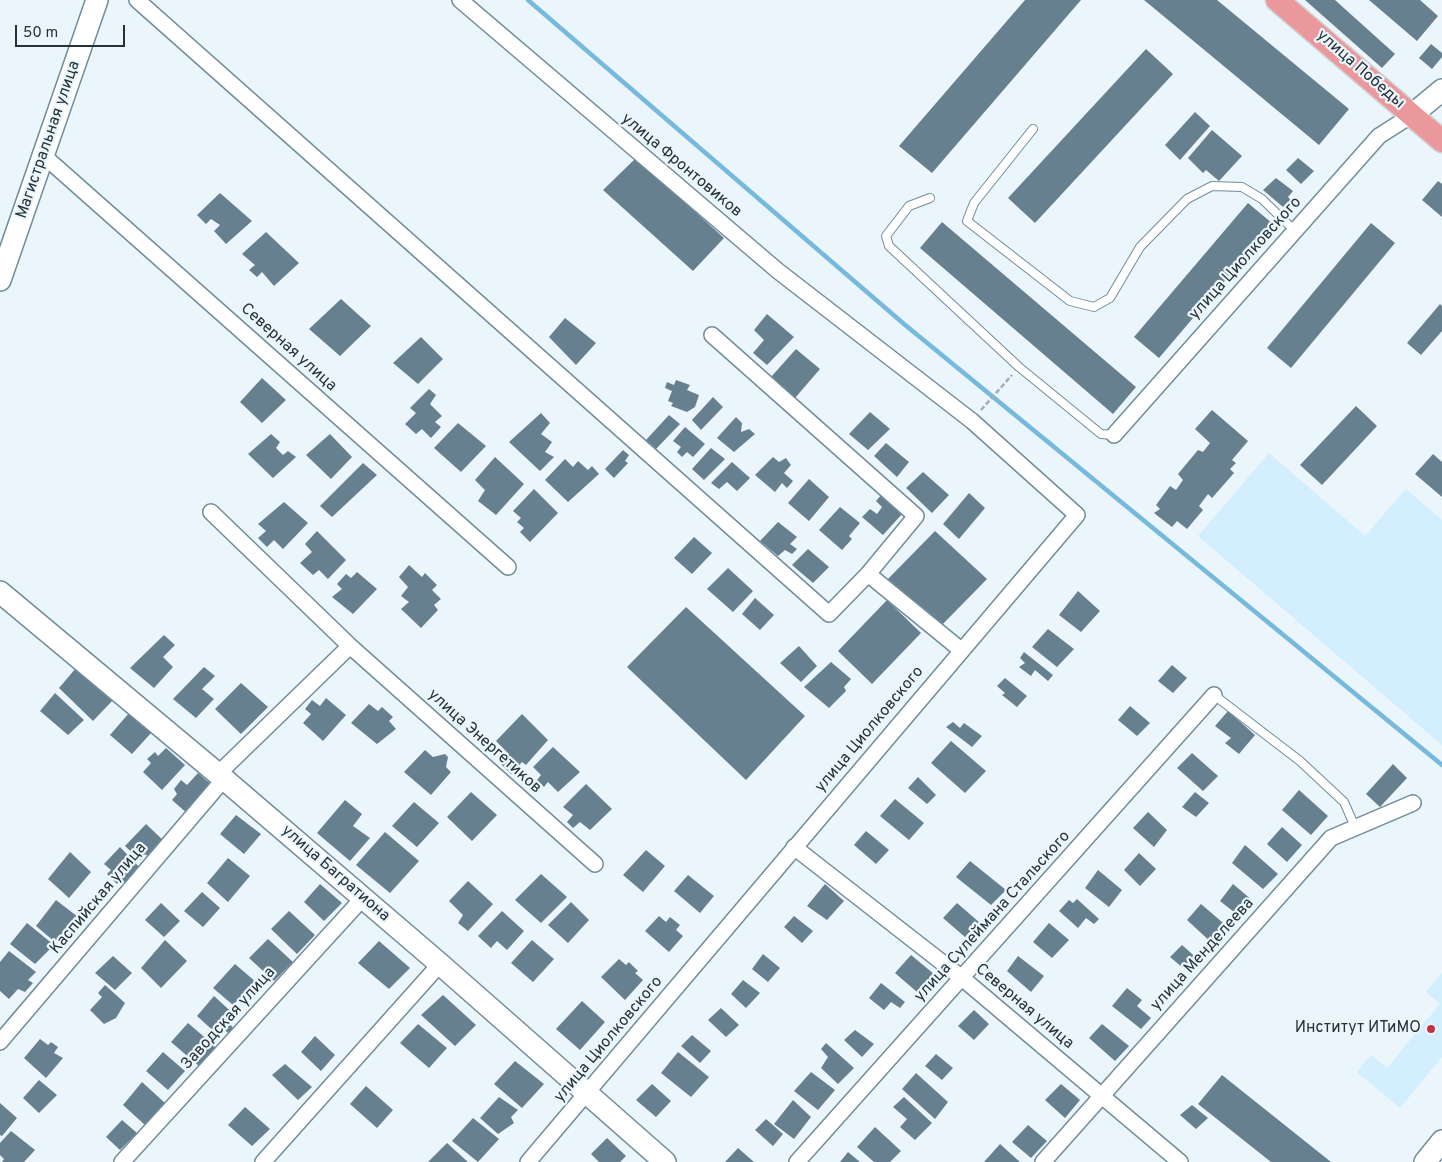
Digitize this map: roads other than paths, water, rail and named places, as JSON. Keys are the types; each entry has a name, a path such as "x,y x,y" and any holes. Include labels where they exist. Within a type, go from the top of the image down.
{"main road":[{"name":"улица Победы","path":"1278,0 1413,114 1442,136"},
{"name":"улица Победы","path":"1283,0 1442,141"}],"street":[{"name":"Магистральная улица","path":"0,280 97,0"},
{"path":"137,0 829,614 868,574 916,516 712,335"},
{"name":"улица Фронтовиков","path":"460,0 778,271 882,354"},
{"path":"1413,114 1442,90"},
{"name":"улица Циолковского","path":"1114,435 1380,136 1413,114"},
{"name":"Северная улица","path":"44,156 508,567"},
{"name":"улица Циолковского","path":"528,1162 960,650 1077,515 972,421 882,354"},
{"name":"улица Энергетиков","path":"211,512 350,646 595,864"},
{"path":"868,574 960,650"},
{"name":"улица Багратиона","path":"0,592 221,776 440,964 665,1162"},
{"path":"221,776 350,646"},
{"name":"улица Сулеймана Стальского","path":"797,1162 1214,695"},
{"name":"Каспийская улица","path":"0,1042 221,776"},
{"name":"улица Менделеева","path":"1043,1162 1331,838 1356,829 1412,803"},
{"name":"Северная улица","path":"794,847 962,978 1180,1162"},
{"name":"Заводская улица","path":"122,1162 362,899"},
{"path":"263,1162 440,964"},
{"path":"1424,1162 1442,1141"}],"lane":[{"path":"1033,129 974,203 967,221 1070,301 1094,307 1110,298 1140,247 1187,199 1212,186 1242,187 1262,199 1295,231"},
{"path":"930,198 909,206 886,236 889,246 1019,367 1102,434 1114,435"},
{"path":"1214,695 1300,761 1337,795 1344,802 1356,829"}],"waterway":[{"path":"528,0 904,324 1442,765"}],"place":[{"name":"Институт ИТиМО","path":"1431,1029"}]}
